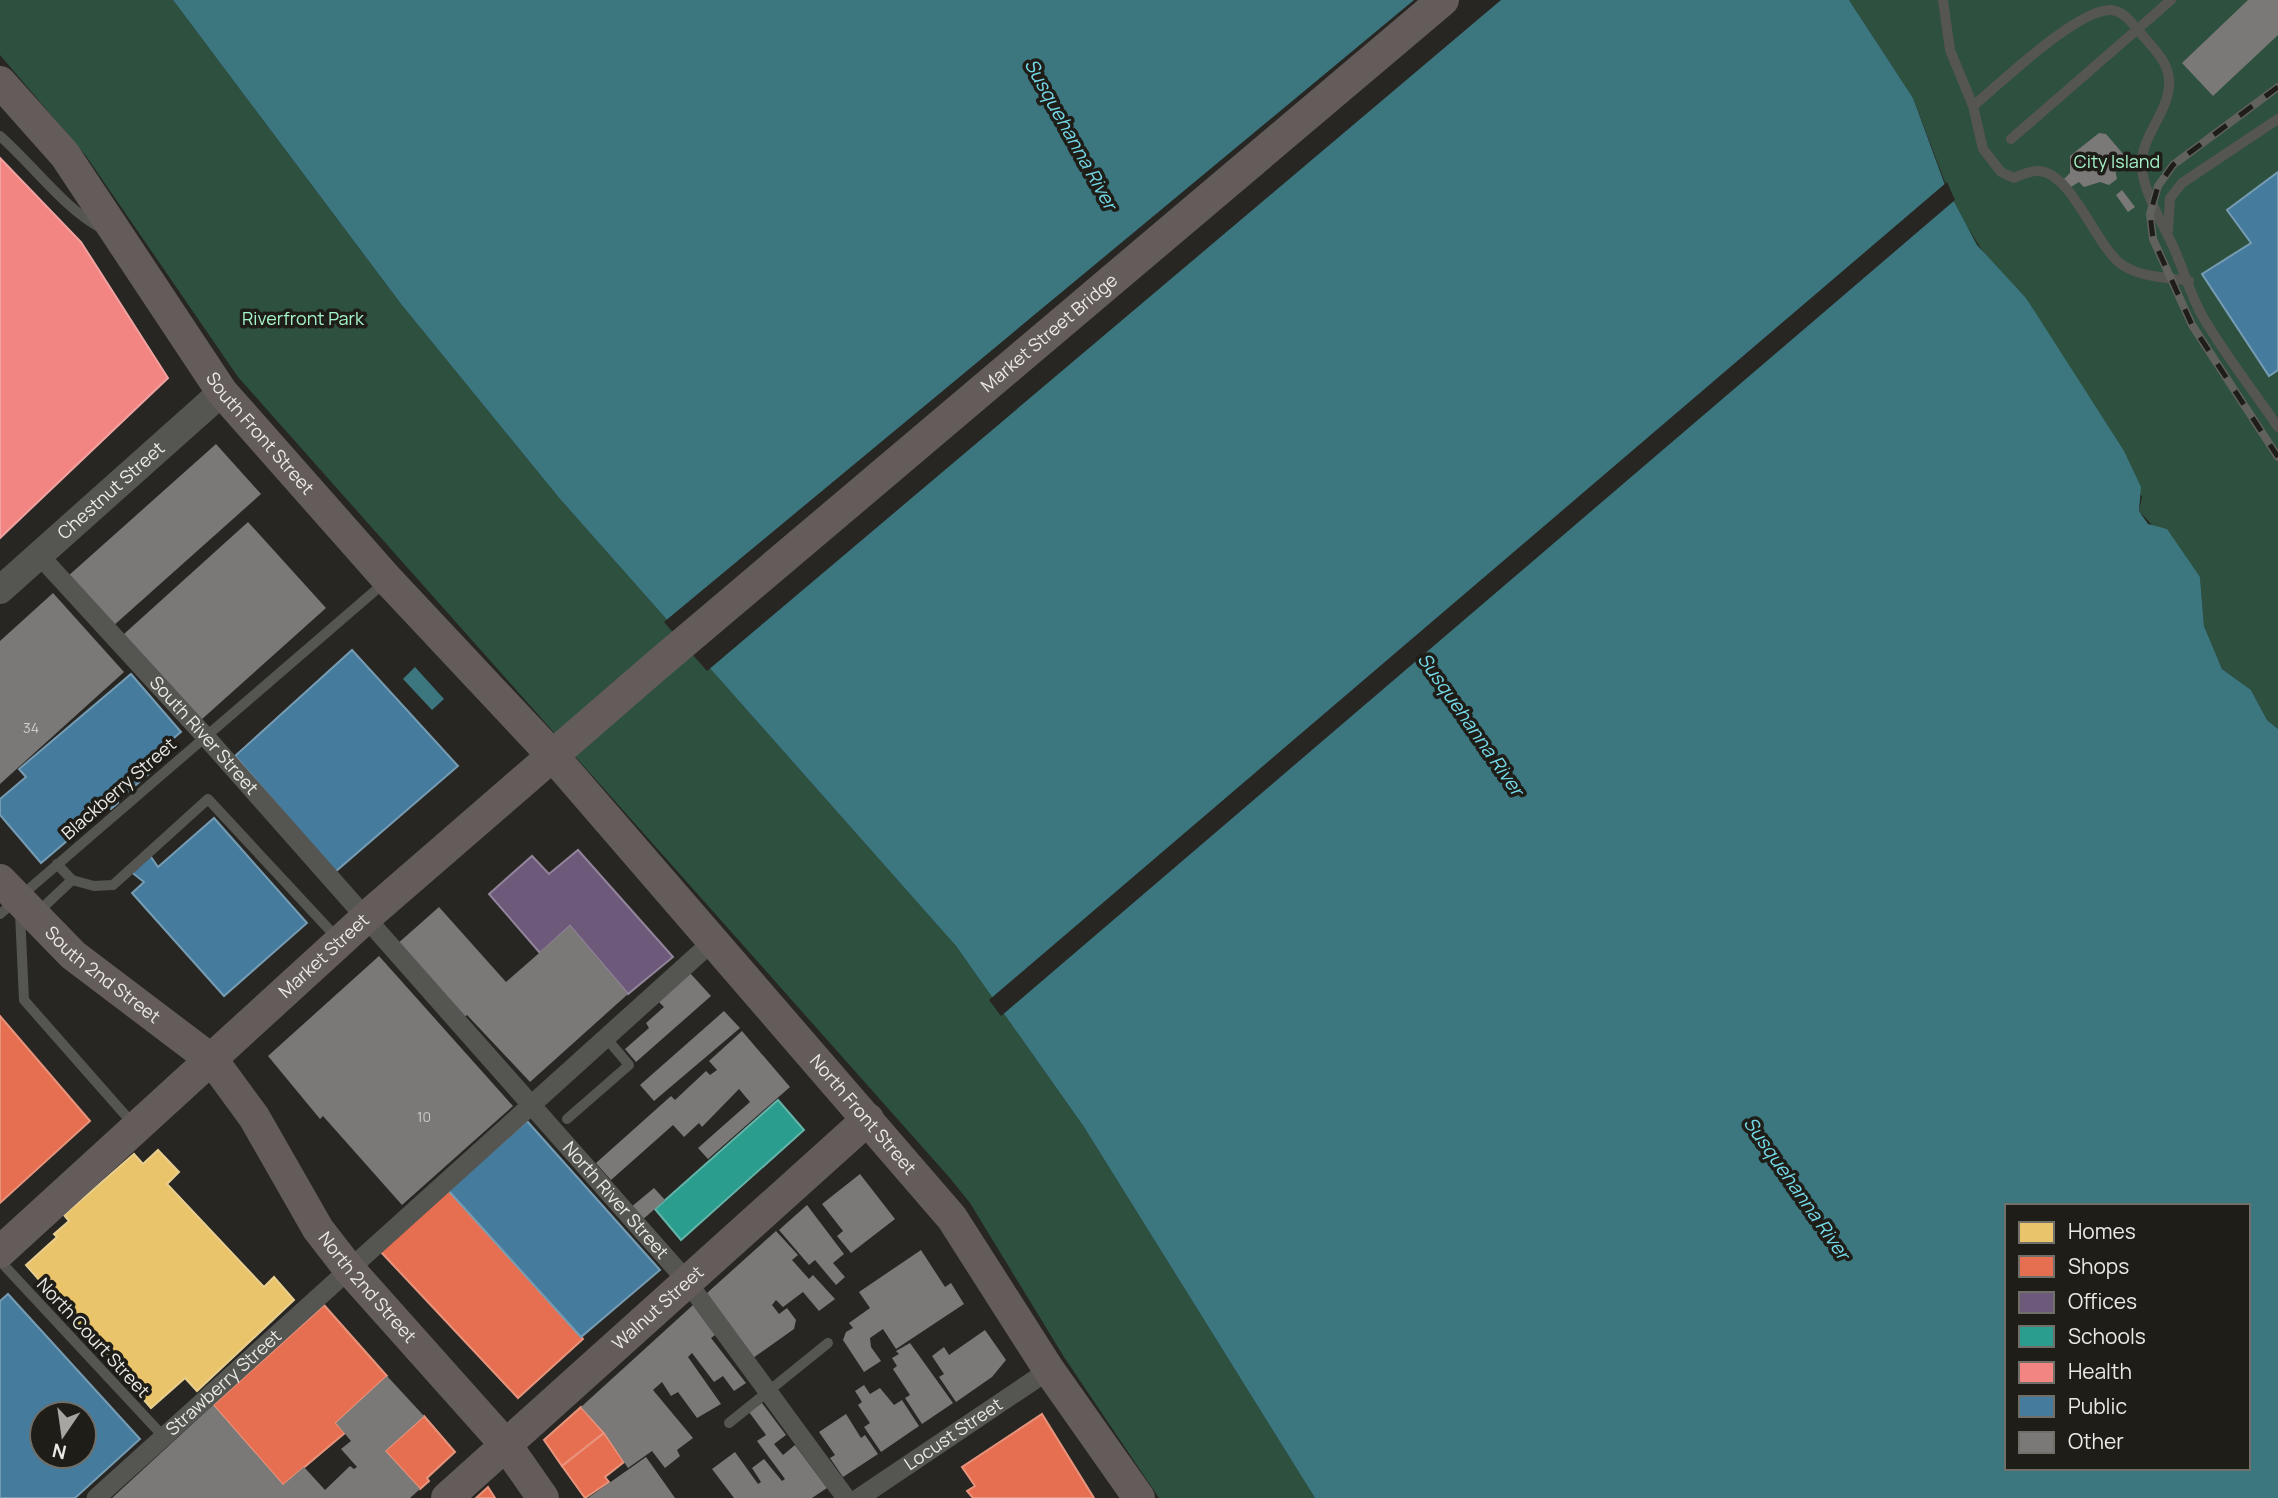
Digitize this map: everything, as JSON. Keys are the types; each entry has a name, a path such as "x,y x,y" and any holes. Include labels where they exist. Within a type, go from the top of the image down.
{"main road":[{"name":"Market Street Bridge","path":"656,666 1443,0"},
{"name":"South Front Street","path":"0,82 65,155 222,392 388,580 553,756"},
{"name":"Chestnut Street","path":"0,590 222,392"},
{"name":"Market Street","path":"0,1252 213,1061 365,918 656,666"},
{"name":"North Front Street","path":"553,756 952,1218 1049,1370 1139,1498"},
{"name":"South 2nd Street","path":"13,902 73,955 213,1061"},
{"name":"North 2nd Street","path":"213,1061 254,1116 318,1229 349,1269 506,1446 542,1498"},
{"name":"Walnut Street","path":"447,1498 686,1280 868,1119"}],"street":[{"name":"South River Street","path":"40,556 205,736 365,918"},
{"name":"North River Street","path":"365,918 686,1280 846,1498"},
{"path":"533,1107 712,942"},
{"name":"Strawberry Street","path":"96,1498 533,1107"},
{"name":"Locust Street","path":"859,1498 1049,1370"}],"lane":[{"path":"1943,0 1950,50 1973,106 1983,149 2001,172 2014,178 2037,170 2047,172 2055,177 2072,198 2119,263 2143,275 2189,281"},
{"path":"2011,139 2171,0"},
{"path":"1973,106 2050,41 2097,12 2113,10 2123,13 2162,57 2168,70 2169,84 2165,106 2144,145 2141,169 2148,194 2189,281 2202,316 2278,427"},
{"path":"2169,238 2170,198 2182,183 2278,118"},
{"path":"0,136 51,184 80,217 117,236"},
{"name":"Blackberry Street","path":"13,902 388,580"},
{"path":"57,864 72,880 94,886 113,885 208,799 340,942"},
{"path":"72,880 13,902 24,949 24,1000 137,1128"},
{"path":"566,1119 629,1065 607,1039"},
{"name":"North Court Street","path":"0,1261 163,1436"},
{"path":"729,1423 828,1343"}],"green space":[{"name":"Riverfront Park","path":"0,0 173,0 401,304 560,499 956,946 1084,1127 1315,1498 1159,1498 1064,1357 970,1203 949,1177 238,377 86,156 0,55"},
{"name":"City Island","path":"1849,0 2278,0 2278,729 2267,720 2251,690 2222,669 2204,626 2200,577 2139,511 2142,497 2026,298 1987,258 1954,206 1913,98"}],"water":[{"name":"Susquehanna River","path":"173,0 1849,0 1913,98 1945,185 1977,245 2026,298 2124,451 2141,487 2139,511 2148,524 2167,529 2200,577 2204,626 2222,669 2251,690 2267,720 2278,729 2278,1498 1315,1498 1084,1127 956,946 560,499 401,304"},
{"path":"415,667 444,699 432,710 403,679"}],"pier":[{"path":"1414,0 1501,0 707,671 664,622"},
{"path":"1947,182 1955,200 1001,1016 989,1000"}],"building: Homes":[{"path":"158,1150 179,1172 167,1184 264,1287 274,1277 294,1300 197,1391 185,1378 151,1408 26,1265 57,1237 54,1234 69,1221 64,1215 134,1154 143,1164"}],"building: Shops":[{"path":"0,1016 90,1121 0,1203"},
{"path":"448,1190 583,1339 518,1398 379,1250"},
{"path":"324,1305 387,1376 336,1423 345,1433 283,1485 213,1405"},
{"path":"581,1407 604,1433 562,1466 544,1440"},
{"path":"1042,1414 1094,1498 973,1498 967,1491 975,1486 962,1467"},
{"path":"424,1416 455,1452 427,1478 429,1481 420,1489 385,1451"},
{"path":"604,1433 624,1462 605,1477 609,1482 585,1498 562,1466"},
{"path":"488,1487 495,1498 476,1498"}],"building: Offices":[{"path":"578,850 673,957 628,994 570,926 540,953 489,894 532,856 549,874"}],"building: Schools":[{"path":"778,1100 804,1130 681,1240 655,1209"}],"building: Health":[{"path":"0,158 81,242 168,378 0,538"}],"building: Public":[{"path":"2278,172 2278,370 2269,376 2202,274 2251,243 2227,210"},
{"path":"352,650 458,766 335,872 235,756"},
{"path":"131,674 181,732 144,763 151,772 117,801 118,803 111,809 108,806 41,863 0,815 0,799 26,777 19,769"},
{"path":"214,818 307,923 224,996 132,893 144,882 130,871 149,854 158,867"},
{"path":"527,1121 660,1270 581,1337 448,1190"},
{"path":"8,1294 140,1439 75,1498 0,1498 0,1301"}],"building: Other":[{"path":"2248,0 2278,0 2278,35 2213,96 2182,63"},
{"path":"2099,133 2106,134 2125,156 2125,163 2115,170 2117,179 2109,185 2100,182 2084,187 2079,182 2071,187 2064,179 2070,173 2070,156"},
{"path":"2122,190 2135,207 2128,212 2116,195"},
{"path":"216,444 261,494 112,627 67,577"},
{"path":"248,522 326,608 201,720 124,634"},
{"path":"53,593 124,672 0,784 0,641"},
{"path":"439,907 506,982 570,926 628,994 530,1082 467,1015 462,1019 396,945"},
{"path":"379,956 513,1106 402,1205 323,1116 320,1119 268,1056"},
{"path":"690,973 711,996 636,1062 625,1049 649,1028 646,1023 664,1007 658,1001"},
{"path":"724,1011 740,1028 654,1101 640,1085"},
{"path":"742,1031 790,1087 708,1159 698,1148 750,1102 739,1089 702,1127 699,1123 684,1137 673,1125 611,1180 596,1163 671,1096 675,1100 706,1071 710,1075 717,1070 709,1061"},
{"path":"860,1174 895,1219 851,1253 837,1236 843,1231 822,1204"},
{"path":"654,1188 665,1200 641,1221 630,1208"},
{"path":"807,1205 844,1254 833,1263 845,1277 836,1285 815,1260 809,1265 779,1230"},
{"path":"776,1231 798,1255 792,1260 809,1279 813,1275 835,1299 819,1311 803,1292 783,1307 776,1300 772,1305 779,1314 787,1308 796,1320 794,1329 753,1358 707,1293"},
{"path":"921,1250 945,1287 951,1283 964,1304 896,1349 883,1329 870,1338 871,1347 881,1361 864,1372 843,1340 846,1332 853,1328 849,1323 870,1308 859,1292"},
{"path":"693,1305 715,1335 711,1338 746,1383 734,1391 723,1376 714,1382 692,1353 688,1357 721,1404 697,1418 678,1392 671,1396 662,1382 653,1390 693,1438 677,1450 680,1456 665,1468 652,1451 628,1468 605,1433 581,1407"},
{"path":"985,1330 1006,1360 992,1377 956,1402 939,1377 944,1374 932,1356 944,1347 949,1355"},
{"path":"910,1343 953,1403 922,1424 905,1398 910,1395 893,1369 897,1366 892,1358 899,1354 896,1351"},
{"path":"387,1376 424,1416 385,1451 420,1489 410,1498 112,1498 213,1405 283,1485 304,1467 325,1490 350,1466 354,1469 357,1467 341,1449 351,1441 336,1423"},
{"path":"864,1385 870,1394 880,1388 894,1405 902,1400 919,1426 881,1452 864,1427 870,1423 858,1405 862,1402 855,1391"},
{"path":"762,1403 786,1435 774,1444 783,1455 795,1445 827,1488 812,1498 734,1498 712,1469 735,1452 758,1484 761,1482 752,1468 764,1459 782,1481 785,1479 757,1441 766,1435 749,1412"},
{"path":"846,1414 861,1438 865,1435 878,1454 843,1477 830,1458 835,1455 819,1432"},
{"path":"646,1457 675,1498 588,1498"}],"railway":[{"path":"2278,87 2173,165 2158,186 2150,214 2153,239 2192,325 2278,457"}]}
